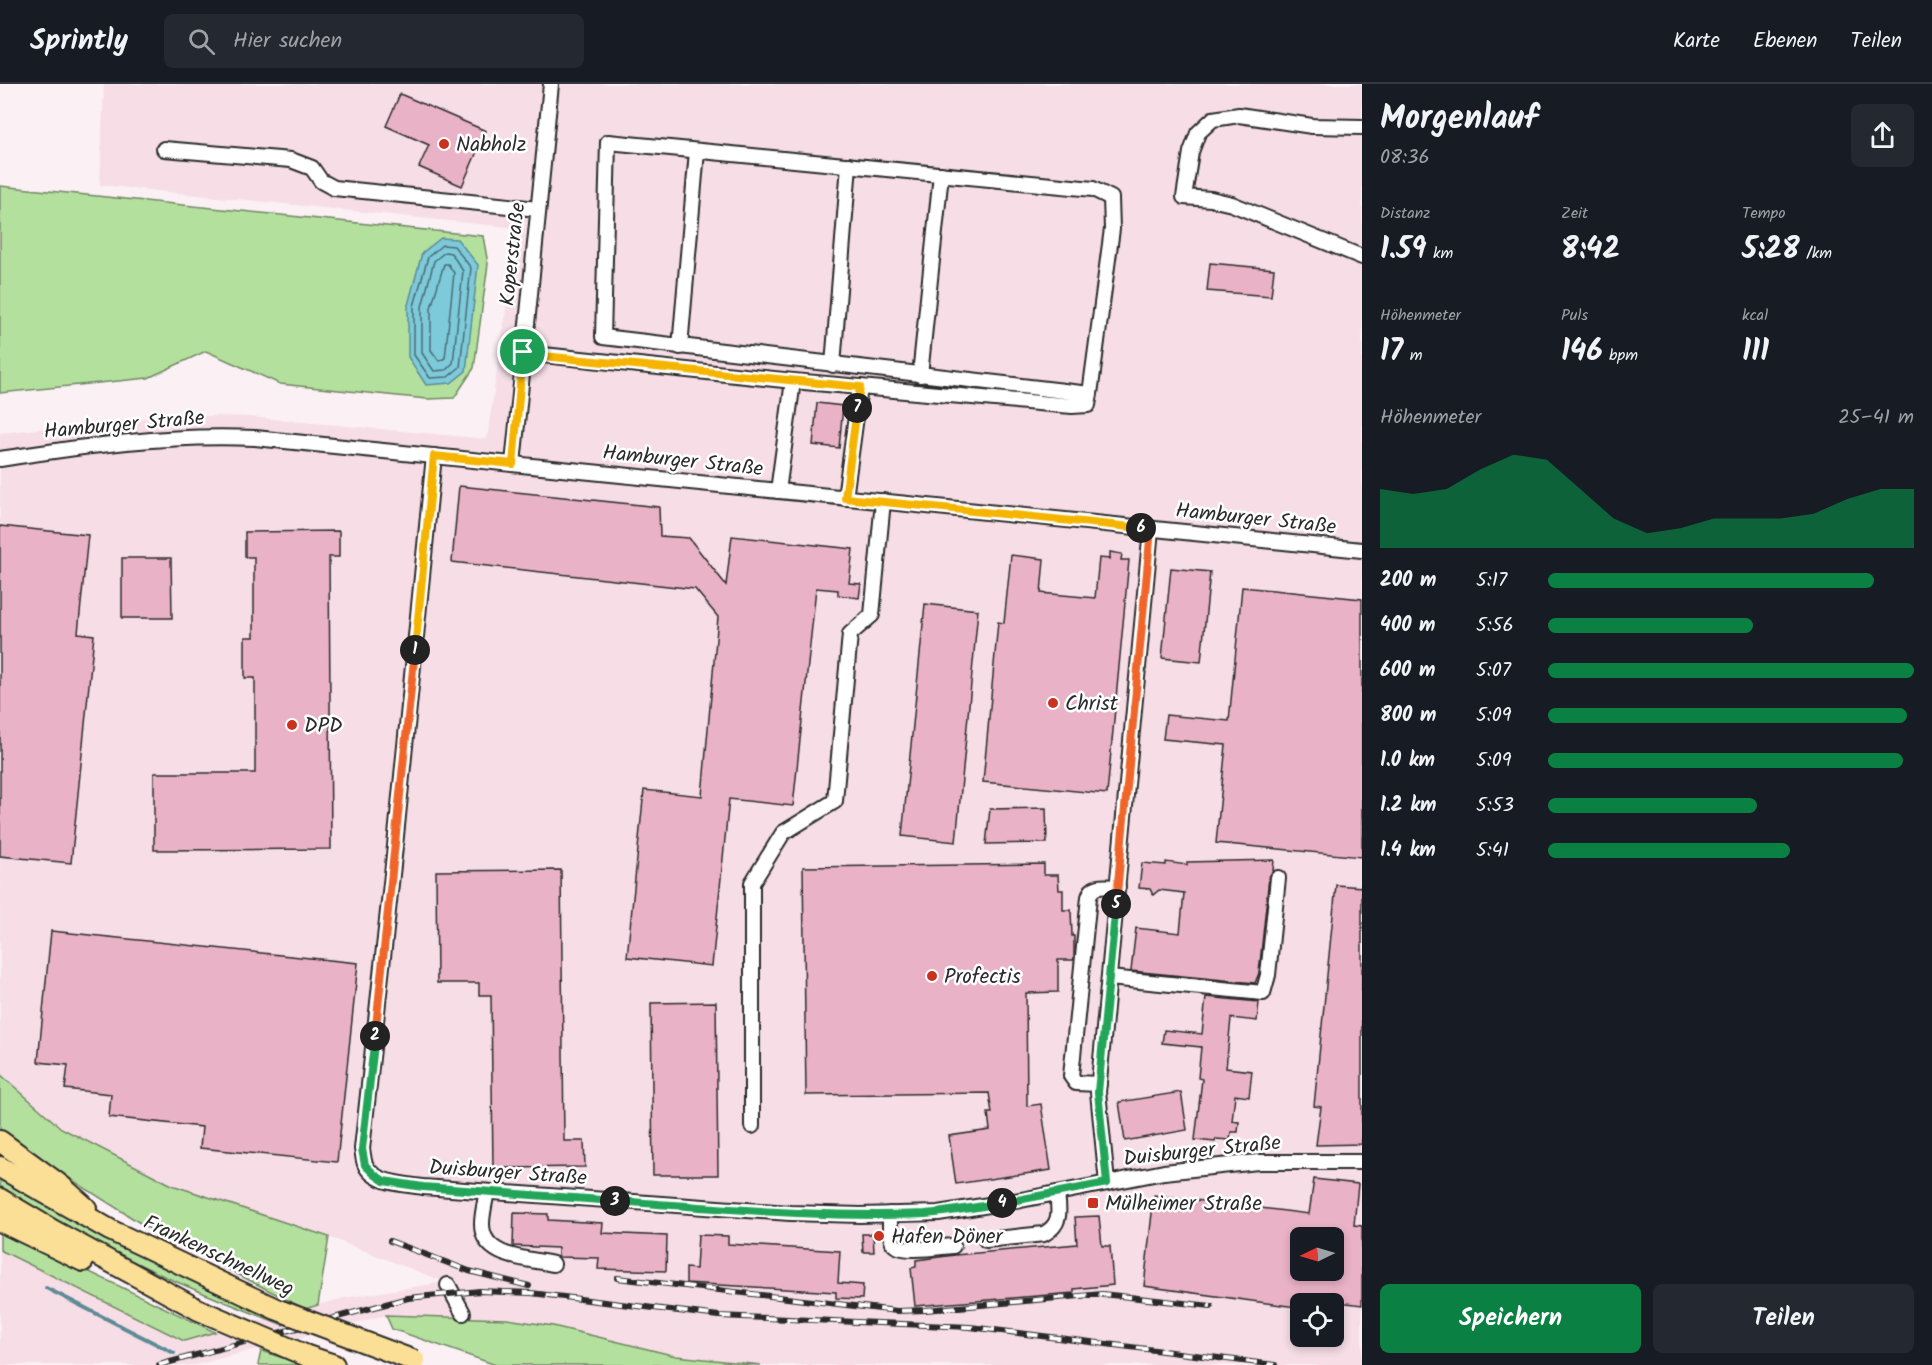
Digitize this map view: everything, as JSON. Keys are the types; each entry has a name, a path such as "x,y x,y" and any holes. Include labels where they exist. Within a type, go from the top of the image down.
{"highway":[{"path":"0,1141 60,1185 110,1230"},
{"name":"Frankenschnellweg","path":"0,1167 110,1230 276,1309 421,1363"},
{"path":"0,1199 199,1310 334,1365"},
{"path":"0,1221 141,1288 177,1299"}],"street":[{"name":"Koperstraße","path":"513,464 551,84"},
{"path":"1362,127 1312,126 1239,115 1213,119 1198,133 1191,152 1184,197 1211,199 1232,204 1362,257"},
{"path":"523,352 543,356 793,381 1072,406 1088,405 1090,394 1112,229 1111,198 1093,189 608,142 603,337 1090,394"},
{"path":"164,149 291,160 312,168 321,181 334,188 538,208"},
{"path":"680,346 697,151"},
{"path":"833,365 849,165"},
{"path":"920,375 941,174"},
{"path":"778,491 793,381"},
{"path":"845,498 860,387"},
{"name":"Hamburger Straße","path":"0,459 116,442 196,437 255,438 1362,550"},
{"name":"Duisburger Straße","path":"434,456 396,844 362,1149 365,1165 374,1174 384,1181 423,1187 487,1192 790,1213 890,1214 938,1213 1164,1172 1258,1162 1362,1162"},
{"path":"752,1126 752,882 783,833 834,801 850,634 872,615 883,501"},
{"path":"1107,1183 1098,1092 1151,529"},
{"path":"1109,978 1263,993 1268,975 1278,878"},
{"path":"1099,1084 1076,1083 1071,1076 1072,1064 1090,891 1097,886 1118,887"},
{"path":"487,1192 482,1226 484,1237 490,1247 500,1252 553,1264"},
{"path":"986,1240 1044,1234 1053,1229 1059,1217 1057,1193"},
{"path":"890,1214 890,1235 894,1245 902,1249 953,1246"},
{"path":"448,1285 464,1313"}],"shaded area":[{"path":"104,84 1362,84 1362,1365 761,1365 676,1356 553,1326 507,1319 386,1315 195,1365 0,1365 0,1250 184,1341 344,1298 445,1282 321,1234 172,1185 61,1128 0,1074 0,433 171,415 250,417 487,439 518,228 100,185"}],"green space":[{"path":"0,186 483,236 488,264 474,368 454,398 427,399 280,384 206,351 148,378 0,393"},
{"path":"0,1074 61,1128 172,1185 329,1237 318,1305 305,1309 148,1228 69,1178 0,1129"},
{"path":"0,1175 284,1320 283,1325 182,1284 104,1246 0,1186"},
{"path":"0,1229 215,1332 184,1341 0,1250"},
{"path":"386,1315 507,1319 553,1326 676,1356 761,1365 496,1365 392,1329"},
{"path":"261,1351 306,1365 258,1365"}],"water":[{"path":"441,238 457,239 478,265 466,371 451,383 426,385 408,357 408,305 422,253"}],"building":[{"path":"400,94 486,131 462,186 419,167 429,145 386,126"},
{"path":"1210,263 1274,269 1271,296 1207,291"},
{"path":"817,403 843,406 839,448 813,445"},
{"path":"459,486 659,507 660,536 689,538 726,585 732,536 853,549 849,583 861,584 859,598 838,595 838,590 816,588 793,806 729,799 712,966 627,957 644,790 702,796 718,617 695,589 452,562"},
{"path":"0,526 88,535 78,633 94,635 71,863 0,856"},
{"name":"DPD","path":"339,531 339,557 329,557 331,849 154,850 154,773 255,773 255,678 245,678 245,637 254,637 254,557 245,557 245,532"},
{"name":"Christ","path":"1110,552 1122,554 1121,560 1129,560 1107,794 983,782 998,622 1004,623 1011,555 1044,559 1041,593 1095,598 1099,558 1110,559"},
{"path":"122,558 171,558 172,618 122,618"},
{"path":"1171,568 1210,572 1201,662 1162,658"},
{"path":"1242,587 1362,599 1362,857 1216,843 1226,745 1163,739 1166,715 1229,721"},
{"path":"925,604 978,610 956,842 902,836"},
{"path":"1046,808 1047,843 986,844 990,809"},
{"path":"1274,860 1273,871 1269,877 1259,973 1255,983 1131,971 1136,928 1180,933 1184,893 1159,890 1153,895 1150,889 1139,888 1142,863 1166,865 1166,862 1187,865 1187,862"},
{"name":"Profectis","path":"1044,864 1044,875 1058,875 1059,890 1063,890 1063,910 1071,910 1072,936 1074,936 1074,960 1058,960 1058,992 1026,993 1027,1106 1041,1104 1051,1170 956,1184 949,1136 990,1130 988,1113 992,1113 989,1093 806,1095 803,867"},
{"path":"561,870 564,1141 584,1141 585,1167 493,1168 491,995 479,995 479,983 437,983 436,871"},
{"path":"1336,885 1362,887 1362,1144 1316,1145 1321,1107 1314,1106"},
{"path":"51,931 358,963 337,1162 200,1148 202,1127 109,1117 111,1094 65,1089 68,1065 38,1062"},
{"path":"1206,997 1259,1002 1257,1021 1231,1018 1226,1068 1252,1071 1249,1097 1235,1095 1232,1121 1239,1122 1238,1132 1231,1132 1230,1140 1216,1139 1215,1142 1195,1140 1202,1079 1198,1078 1201,1047 1162,1043 1164,1030 1202,1034"},
{"path":"716,1002 718,1175 653,1175 651,1003"},
{"path":"1181,1092 1187,1130 1125,1141 1119,1102"},
{"path":"1314,1179 1358,1184 1354,1225 1362,1226 1362,1305 1344,1303 1344,1293 1290,1293 1290,1306 1144,1286 1154,1195 1309,1214"},
{"path":"514,1213 548,1214 548,1220 603,1223 602,1233 667,1236 666,1271 598,1269 599,1258 558,1257 558,1248 513,1246"},
{"path":"1099,1216 1102,1246 1110,1246 1113,1285 1074,1289 1074,1293 915,1306 911,1268 916,1267 916,1260 1077,1244 1075,1217"},
{"path":"862,1234 873,1234 874,1252 863,1252"},
{"path":"698,1235 728,1236 728,1244 840,1251 838,1283 863,1285 862,1299 836,1298 836,1292 686,1283 686,1268 696,1269"}],"waterway":[{"path":"46,1288 174,1353"}],"railway":[{"path":"390,1241 469,1271 529,1286"},
{"path":"617,1278 897,1311 1102,1294 1211,1306"},
{"path":"159,1365 408,1298 480,1291 531,1293 719,1316 970,1327 1275,1365"}],"place":[{"name":"Nabholz","path":"444,144"},
{"name":"Christ","path":"1053,703"},
{"name":"DPD","path":"292,725"},
{"name":"Profectis","path":"932,976"},
{"name":"Mülheimer Straße","path":"1093,1203"},
{"name":"Hafen Döner","path":"879,1236"}],"route":[{"path":"523,352 543,356 860,387 845,498 1151,529 1098,1092 1107,1183 938,1213 860,1215 423,1187 384,1181 365,1165 362,1149 434,456 513,464 523,352"}]}
